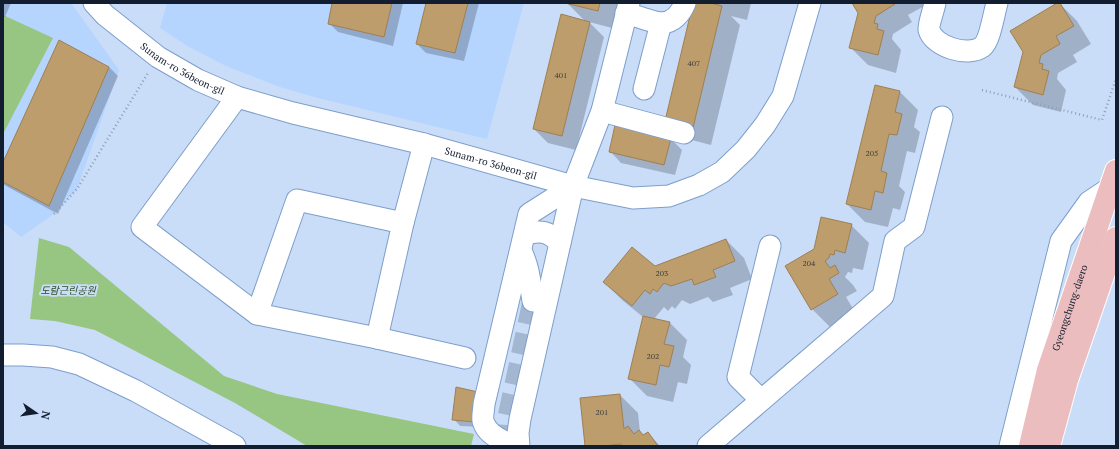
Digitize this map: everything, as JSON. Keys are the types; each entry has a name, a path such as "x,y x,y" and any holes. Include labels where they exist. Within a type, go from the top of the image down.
{"main road":[{"name":"Gyeongchung-daero","path":"1030,446 1048,370 1113,179"},
{"name":"Gyeongchung-daero","path":"1049,446 1067,380 1116,238"}],"street":[{"name":"Sunam-ro 36beon-gil","path":"94,3 104,15 158,57 198,80 237,97 293,113 424,144 573,186 633,198 668,196 699,185 722,172 746,149 765,124 783,96 810,3"},
{"path":"519,446 518,433 520,419 573,186 602,111 627,8 661,23 673,19 680,13 685,3"},
{"path":"935,3 929,29 933,38 941,44 961,51 972,52 983,46 988,38 997,3"},
{"path":"644,89 661,23"},
{"path":"237,97 142,227 257,314 377,338 466,358"},
{"path":"602,111 684,133"},
{"path":"708,446 883,296 895,240 914,227 942,117"},
{"path":"377,338 403,224 424,144"},
{"path":"1010,446 1061,241 1089,202 1113,179"},
{"path":"512,446 494,436 488,430 483,420 484,404 530,214 573,186"},
{"path":"257,314 298,200 403,224"},
{"path":"523,243 536,231 546,232 560,243"},
{"path":"523,243 529,270 533,301 556,265"},
{"path":"760,400 738,377 770,246"},
{"path":"3,355 23,354 52,357 79,364 136,391 235,446"}],"path":[{"path":"54,214 77,189 158,57"},
{"path":"982,90 1102,120 1116,79"}],"shaded area":[{"path":"3,3 71,3 119,70 77,189 54,214 21,237 3,222"},
{"path":"167,3 524,3 487,139 318,98 280,87 226,66 189,47 160,28"}],"green space":[{"path":"3,15 53,38 3,134"},
{"name":"도람근린공원","path":"39,238 69,247 224,376 277,394 474,434 471,446 307,446 235,403 95,330 55,321 30,319"}],"building":[{"path":"332,3 392,3 384,37 328,24"},
{"path":"426,3 468,3 455,53 416,44"},
{"path":"565,3 600,3 598,11"},
{"path":"693,3 711,3 722,6 693,128 665,121"},
{"path":"852,3 895,4 876,16 874,23 878,24 877,29 884,31 878,55 849,48 858,13"},
{"path":"1057,3 1060,3 1074,26 1056,36 1060,44 1041,55 1039,63 1043,64 1042,69 1049,71 1043,95 1014,87 1023,52 1010,31"},
{"path":"561,14 590,22 562,136 533,129"},
{"path":"59,40 109,67 49,206 3,182 3,162"},
{"path":"875,85 900,91 895,112 902,114 897,135 889,134 881,171 887,173 883,193 875,191 871,210 846,204"},
{"path":"615,125 671,138 664,165 609,152"},
{"path":"821,217 852,224 845,253 835,250 834,255 830,254 829,258 825,261 830,268 835,265 839,273 829,279 838,294 811,310 785,266 814,249"},
{"path":"726,239 735,261 713,270 716,277 694,285 692,279 671,286 664,283 657,292 653,289 650,294 645,290 632,306 603,282 632,247 655,266"},
{"path":"643,316 670,322 664,344 674,346 669,367 660,365 656,385 628,379"},
{"path":"456,387 478,392 476,422 452,420"},
{"path":"620,394 624,429 628,426 634,434 639,430 643,435 648,432 658,446 622,446 621,444 585,446 580,398"}],"tunnel":[{"path":"506,446 508,417 533,301"}]}
